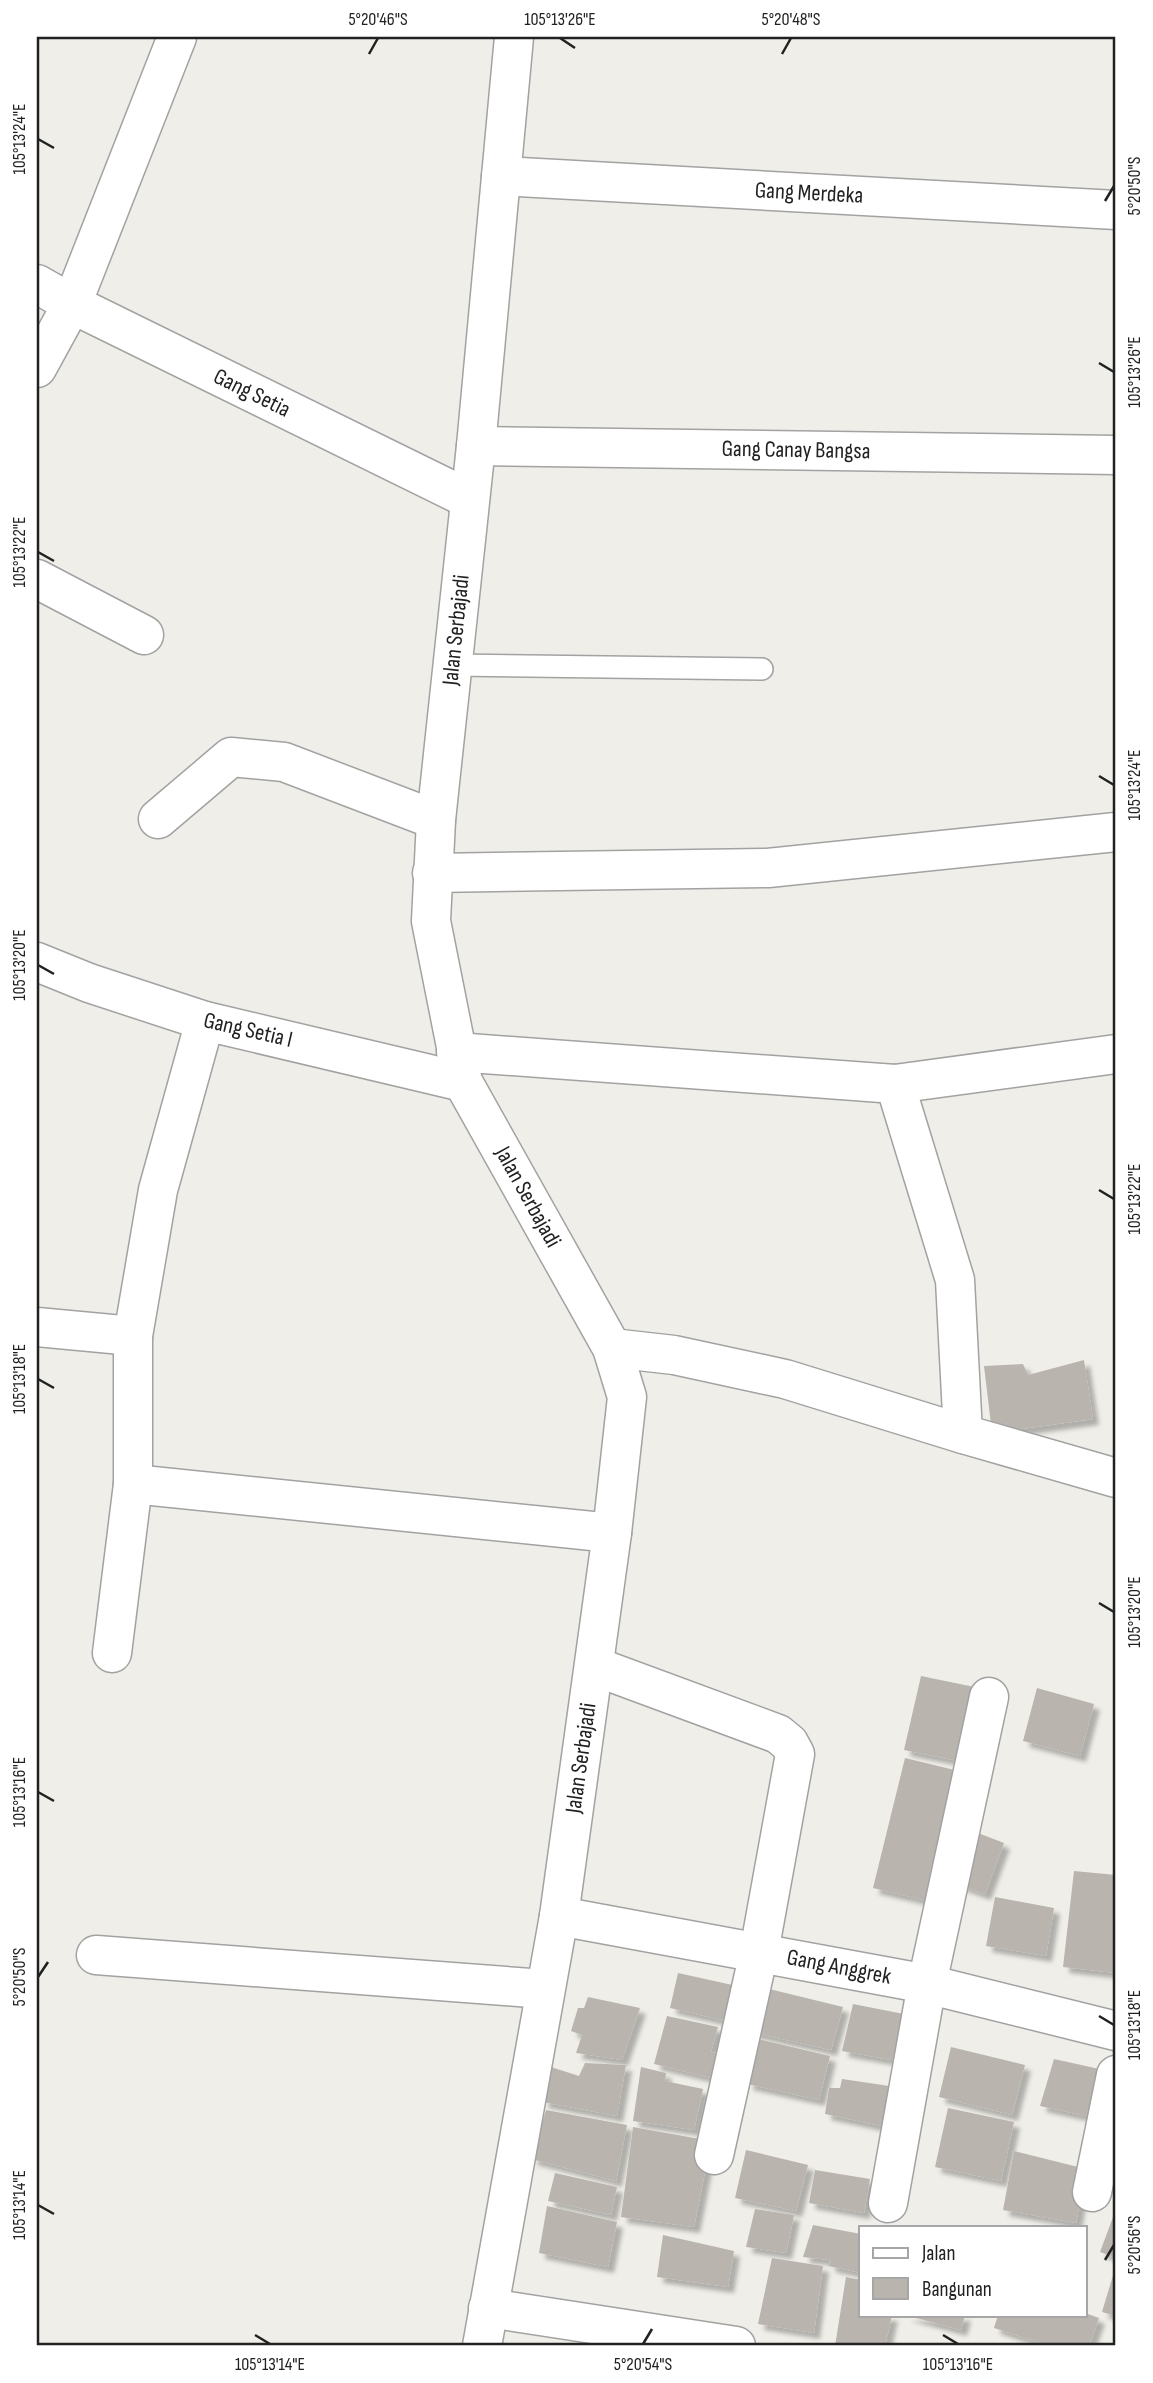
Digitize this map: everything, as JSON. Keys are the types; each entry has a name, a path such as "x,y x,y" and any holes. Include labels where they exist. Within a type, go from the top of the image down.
{"street":[{"path":"37,368 72,304 177,37"},
{"name":"Jalan Serbajadi","path":"482,2346 559,1916 612,1533 627,1397 612,1348 459,1067 431,921 436,820 476,446 514,37"},
{"name":"Gang Merdeka","path":"501,176 1116,210"},
{"name":"Gang Setia","path":"37,284 72,304 469,499"},
{"name":"Gang Canay Bangsa","path":"476,446 1116,455"},
{"path":"37,579 144,635"},
{"path":"158,819 231,757 284,762 436,820"},
{"path":"432,873 768,868 1116,832"},
{"name":"Gang Setia I","path":"37,962 89,983 205,1021 459,1067 895,1084 1116,1054"},
{"path":"112,1653 133,1483 132,1336 158,1190 205,1021"},
{"path":"895,1084 954,1280 963,1434"},
{"path":"37,1327 132,1336"},
{"path":"612,1348 674,1355 785,1379 1116,1478"},
{"path":"133,1483 612,1533"},
{"path":"594,1666 778,1734 789,1743 795,1754 759,1952 714,2155"},
{"path":"888,2203 927,1984 989,1697"},
{"name":"Gang Anggrek","path":"559,1916 927,1984 1116,2031"},
{"path":"96,1955 544,1989"},
{"path":"1092,2192 1116,2075"},
{"path":"488,2308 736,2346"}],"lane":[{"path":"453,665 762,669"}],"building":[{"path":"1084,1360 1093,1419 992,1433 984,1366 1023,1364 1028,1375"},
{"path":"921,1676 984,1689 968,1763 904,1750"},
{"path":"1037,1688 1094,1704 1080,1756 1023,1741"},
{"path":"905,1758 967,1773 936,1903 873,1888"},
{"path":"978,1833 1004,1843 985,1894 959,1885"},
{"path":"1074,1871 1116,1875 1116,1973 1063,1967"},
{"path":"995,1897 1054,1908 1046,1956 986,1946"},
{"path":"678,1973 737,1986 726,2021 670,2008"},
{"path":"761,1987 843,2007 831,2050 751,2032"},
{"path":"588,1997 640,2008 622,2060 576,2053 582,2035 571,2031 578,2008 584,2008"},
{"path":"853,2004 919,2017 908,2063 842,2051"},
{"path":"667,2016 718,2027 711,2052 724,2054 720,2080 654,2064"},
{"path":"758,2039 830,2056 819,2100 747,2084"},
{"path":"951,2047 1025,2065 1012,2115 939,2097"},
{"path":"1054,2059 1104,2070 1095,2118 1040,2106"},
{"path":"585,2063 626,2065 617,2116 542,2102 551,2067 579,2076"},
{"path":"641,2067 666,2073 665,2081 703,2089 694,2130 633,2121"},
{"path":"842,2079 896,2087 886,2127 825,2114 829,2088 840,2088"},
{"path":"948,2108 1014,2122 1001,2181 935,2167"},
{"path":"546,2110 627,2125 616,2181 531,2159"},
{"path":"633,2127 711,2141 694,2227 621,2217"},
{"path":"746,2150 808,2165 796,2211 735,2198"},
{"path":"1014,2151 1086,2169 1076,2223 1003,2210"},
{"path":"815,2170 870,2179 864,2213 809,2203"},
{"path":"555,2173 617,2187 611,2215 548,2201"},
{"path":"547,2206 617,2222 608,2267 539,2253"},
{"path":"755,2209 794,2215 786,2253 746,2247"},
{"path":"1113,2217 1116,2219 1116,2258 1100,2252"},
{"path":"813,2225 859,2234 859,2273 829,2266 830,2260 803,2257"},
{"path":"663,2235 734,2251 728,2287 657,2277"},
{"path":"772,2258 823,2266 814,2333 758,2324"},
{"path":"1114,2272 1116,2273 1116,2316 1102,2312"},
{"path":"846,2277 859,2280 859,2316 892,2316 885,2346 835,2346"},
{"path":"1086,2313 1099,2318 1089,2346 1050,2346 994,2328 998,2316 1086,2316"},
{"path":"909,2316 965,2316 961,2330"}]}
